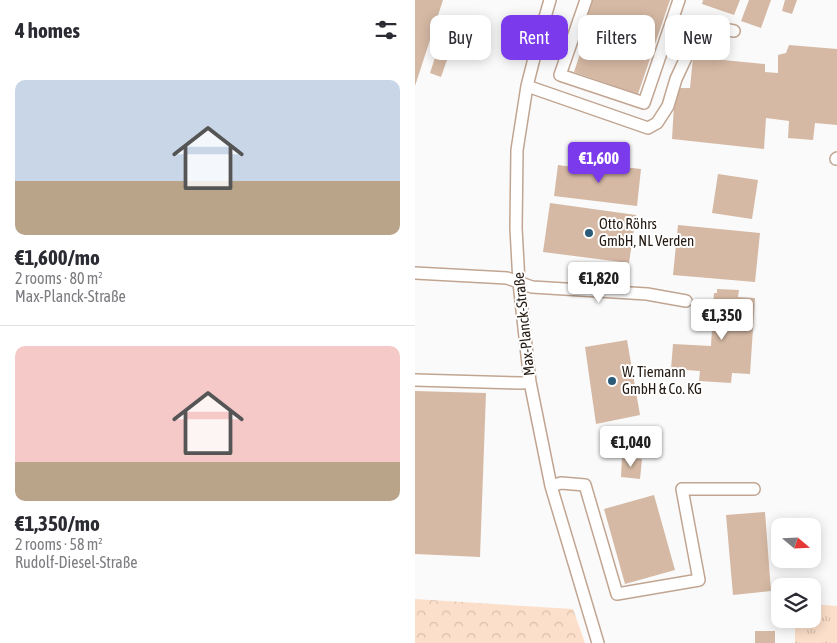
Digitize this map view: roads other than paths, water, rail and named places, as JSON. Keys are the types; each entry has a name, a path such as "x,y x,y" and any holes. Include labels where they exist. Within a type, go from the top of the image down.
{"street":[{"name":"Max-Planck-Straße","path":"550,0 527,86 517,150 516,228 519,283 530,382 551,486 598,643"},
{"path":"586,0 560,75 644,103 679,0"},
{"path":"527,86 648,128 657,123 668,106 676,79 697,34 704,29 713,27 734,31"},
{"path":"415,273 507,278 531,287 647,294 686,301"},
{"path":"415,380 530,382"},
{"path":"551,486 561,483 585,485 617,594 699,580 682,489 754,489"}],"place":[{"name":"Otto Röhrs GmbH, NL Verden","path":"589,233"},
{"name":"W. Tiemann GmbH & Co. KG","path":"612,381"}]}
